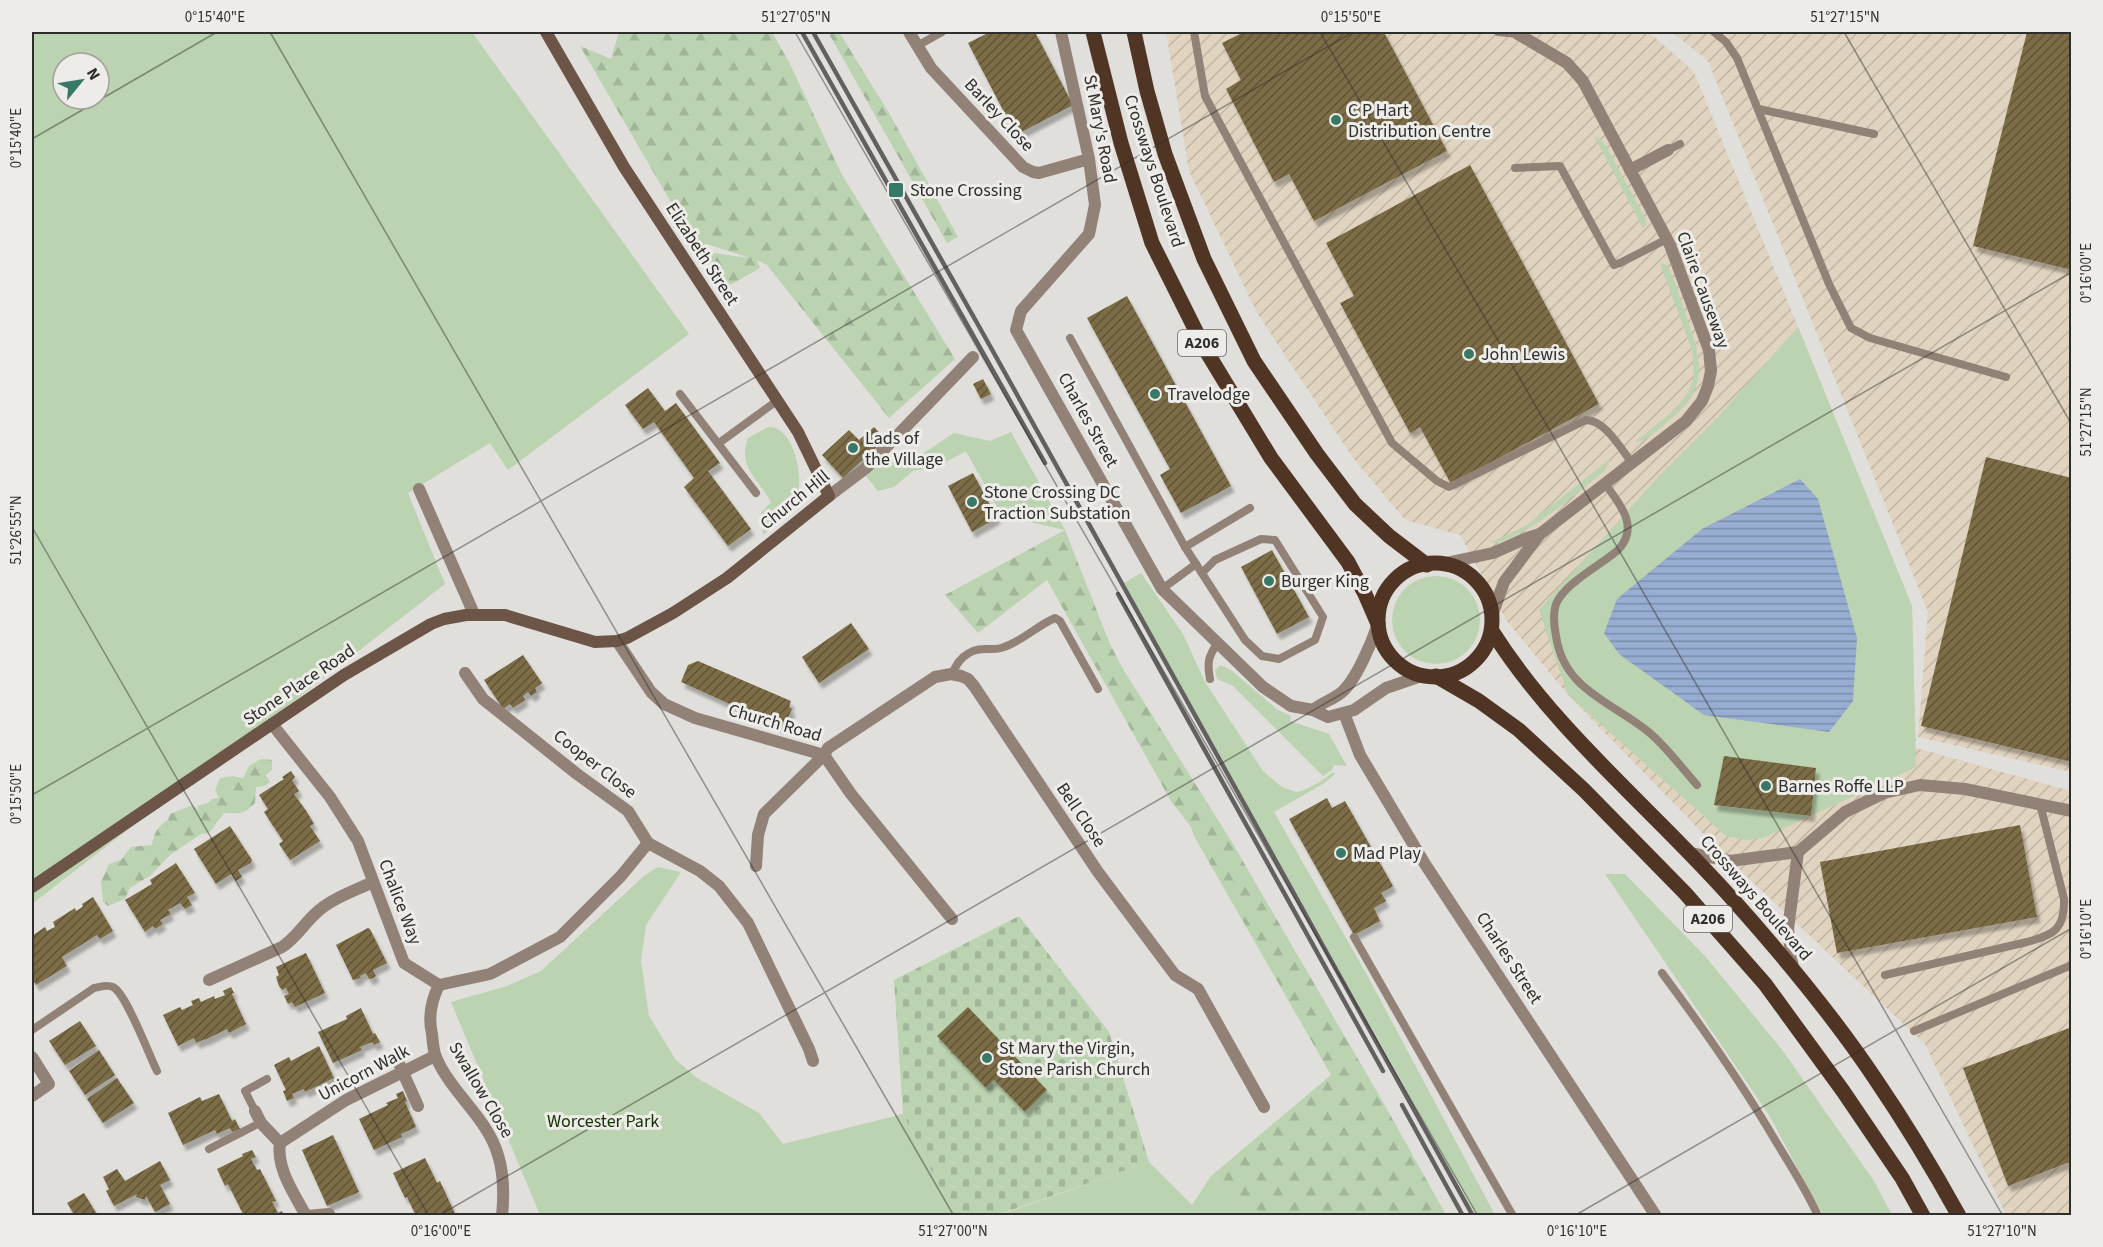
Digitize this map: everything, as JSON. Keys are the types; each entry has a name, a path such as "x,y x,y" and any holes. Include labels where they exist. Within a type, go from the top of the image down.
{"main road":[{"name":"Crossways Boulevard","path":"1093,32 1121,142 1152,243 1217,369 1271,458 1348,562 1378,624"},
{"name":"Crossways Boulevard","path":"1134,32 1147,91 1165,154 1204,259 1254,361 1321,460 1355,504 1389,536 1434,564"},
{"path":"1434,564 1464,569 1475,579 1487,598 1492,616 1492,631 1481,654 1473,662 1457,672 1430,675 1408,670 1392,659 1381,638 1378,624 1381,604 1390,584 1411,570 1434,564"},
{"name":"Crossways Boulevard","path":"1492,631 1516,668 1547,706 1735,902 1820,1004 1876,1078 1928,1160 1959,1215"},
{"name":"A206","path":"1430,675 1477,700 1519,730 1584,790 1685,893 1771,992 1843,1090 1902,1178 1923,1215"}],"street":[{"name":"Elizabeth Street","path":"546,32 624,167 798,432 829,496"},
{"name":"Barley Close","path":"909,32 930,68 1026,169 1039,173 1089,159"},
{"name":"St Mary's Road","path":"1061,32 1089,159 1095,198 1089,234"},
{"name":"Claire Causeway","path":"1492,616 1504,582 1540,534 1690,417 1702,401 1710,379 1708,350 1683,275 1667,239 1583,81 1567,63 1518,34"},
{"path":"1630,170 1668,150"},
{"name":"Charles Street","path":"1089,234 1021,311 1016,330 1162,589 1278,699 1297,708 1313,710 1328,717 1344,713 1357,747 1425,864 1656,1215"},
{"name":"Church Hill","path":"617,641 632,637 653,625 722,581 862,471 973,357"},
{"path":"419,489 474,614"},
{"name":"Claire Causeway","path":"1434,564 1493,553 1540,534"},
{"name":"Stone Place Road","path":"32,887 354,668 431,624 448,618 474,614 511,616 595,642 617,641"},
{"path":"1313,710 1345,689 1370,650 1378,624"},
{"name":"Church Road","path":"617,641 651,692 670,707 695,718 824,755 851,794 952,919"},
{"name":"Cooper Close","path":"465,673 483,699 577,774 628,811 648,843 700,871 735,903 760,945 813,1061"},
{"path":"756,866 758,835 764,814 824,755 828,747 922,684 934,677 952,674"},
{"name":"Bell Close","path":"952,674 971,682 1098,872 1175,975 1198,989 1264,1107"},
{"path":"1344,713 1358,708 1388,687 1430,675"},
{"name":"Chalice Way","path":"272,724 330,797 358,841 404,963 439,985"},
{"path":"1690,853 1730,861 1798,852 1845,812 1884,793 1920,784 1965,789 2072,811"},
{"path":"439,985 490,974 560,937 621,876 648,843"},
{"path":"1793,971 1788,929 1798,852"},
{"path":"209,980 282,947 327,905 373,882"},
{"name":"Swallow Close","path":"439,985 432,1000 430,1027 435,1056 453,1086 477,1115 498,1155 504,1195 502,1215"},
{"name":"Unicorn Walk","path":"280,1143 346,1100 435,1056"},
{"path":"32,1057 49,1084 32,1096"},
{"path":"396,1057 418,1106"},
{"path":"255,1111 258,1124 280,1143 278,1156 306,1215 329,1214"}],"lane":[{"path":"917,46 942,32"},
{"path":"1194,32 1205,96 1392,443 1437,481 1449,487 1590,420 1600,425 1632,463"},
{"path":"1498,32 1518,34"},
{"path":"1714,32 1726,42 1737,58 1829,284 1851,328 1870,338 2006,377"},
{"path":"1759,109 1874,134"},
{"path":"1668,150 1680,144"},
{"path":"1515,168 1560,166 1614,265 1667,239"},
{"path":"1070,338 1185,547 1245,640 1262,656 1279,659 1314,640 1323,617 1275,540 1261,539 1215,560 1202,573"},
{"path":"680,394 756,493"},
{"path":"719,443 778,400"},
{"path":"1605,484 1625,513 1628,520 1628,532 1618,550 1566,590 1556,604 1555,630 1559,653 1566,668 1582,686 1653,736 1697,785"},
{"path":"1185,547 1250,508"},
{"path":"1162,589 1196,564"},
{"path":"952,674 960,660 970,652 979,649 996,650 1055,618 1060,621 1098,689"},
{"path":"1210,679 1207,666 1209,656 1218,643"},
{"path":"1885,975 2046,937 2056,930 2062,923 2064,899 2040,804"},
{"path":"1354,937 1513,1215"},
{"path":"1914,1031 2072,965"},
{"path":"1662,973 1747,1093 1818,1215"},
{"path":"32,1030 94,988 105,985 113,987 124,997 157,1071"},
{"path":"255,1111 245,1091 267,1079"},
{"path":"209,1149 258,1124"}],"shaded area":[{"path":"1166,32 1649,32 1694,72 1912,606 1916,748 2071,791 2071,1215 2006,1215 1925,1044 1727,858 1568,695 1506,620 1460,535 1405,520 1353,458 1257,313 1189,171"},
{"path":"1672,32 2071,32 2071,772 1918,737 1928,612 1708,61"}],"green space":[{"path":"32,32 472,32 689,334 508,470 490,443 408,493 445,584 32,904"},
{"path":"619,32 772,32 790,64 841,173 955,359 889,418 767,265 757,260 760,268 725,288 710,266 706,252 750,258 707,244 697,247 580,46 611,59"},
{"path":"828,32 839,32 889,113 958,237 947,243"},
{"path":"1594,136 1606,146 1645,218 1646,224 1643,228"},
{"path":"1660,264 1667,266 1673,277 1691,330 1698,358 1698,382 1687,403 1678,413 1652,435 1635,442 1677,408 1688,392 1694,377 1692,350"},
{"path":"1798,327 1912,606 1916,767 1763,838 1747,840 1726,836 1568,695 1539,610 1659,476 1718,417"},
{"path":"768,427 777,429 791,444 799,481 798,492 792,506 763,535 761,513 771,502 750,472 745,457 745,448 748,438"},
{"path":"1011,432 1065,530 1002,516 966,451 936,467 913,471 894,487 878,491 866,476 886,457 894,460 913,460 954,433 990,441"},
{"path":"1610,459 1605,470 1532,526 1502,541 1490,543 1527,525"},
{"path":"1065,530 1110,644 1123,669 1230,839 1446,1215 1251,1215 1211,1176 1331,1075 1194,836 1191,827 1171,801 1047,580 978,633 945,595"},
{"path":"1141,573 1183,634 1205,682 1263,771 1282,787 1296,792 1320,782 1333,772 1335,774 1323,784 1274,812 1367,975 1495,1215 1476,1215 1124,583"},
{"path":"1436,576 1453,580 1467,589 1476,603 1480,620 1476,637 1467,651 1453,660 1436,664 1419,660 1405,651 1396,637 1392,620 1396,603 1405,589 1419,580"},
{"path":"1221,665 1231,670 1278,710 1291,716 1290,721 1329,734 1347,766 1334,765 1332,770 1323,776 1232,685 1217,679 1215,670"},
{"path":"261,759 272,760 272,770 266,775 270,782 256,787 255,803 251,807 241,813 224,813 209,833 201,834 170,855 151,875 130,888 125,899 108,906 103,902 101,882 109,864 121,860 131,847 152,845 157,831 168,820 170,814 193,805 199,811 197,806 219,798 215,790 220,778 233,776 243,778 249,766"},
{"name":"Worcester Park","path":"658,867 681,872 646,925 641,961 649,1016 676,1060 697,1078 759,1113 783,1144 903,1114 954,1215 540,1215 451,1002 507,986 541,971 644,876"},
{"path":"1605,874 1625,874 1705,956 1783,1051 1874,1181 1892,1215 1823,1215 1769,1115"},
{"path":"1019,916 1109,1032 1149,1162 997,1215 954,1215 903,1114 894,980"},
{"path":"1149,1162 1192,1205 1211,1176 1251,1215 997,1216"}],"water":[{"path":"1800,479 1818,499 1857,638 1853,701 1829,732 1704,715 1619,654 1604,633 1617,599 1702,529"}],"building":[{"path":"990,32 1035,32 1073,105 1016,135 968,43"},
{"name":"C P Hart Distribution Centre","path":"1244,32 1384,32 1447,151 1314,221 1289,174 1274,182 1226,89 1241,80 1222,43"},
{"path":"2027,32 2072,32 2072,270 1973,246"},
{"name":"John Lewis","path":"1470,165 1599,404 1451,484 1420,427 1410,433 1340,303 1354,296 1326,243"},
{"name":"Travelodge","path":"1127,296 1231,486 1181,513 1160,475 1170,469 1087,318"},
{"path":"983,379 991,394 981,399 973,384"},
{"path":"648,388 665,411 676,403 720,463 708,471 751,529 728,546 684,487 694,478 654,422 643,429 625,405"},
{"name":"Lads of the Village","path":"874,427 885,439 843,478 822,455 849,430 859,440"},
{"path":"1986,457 2072,478 2072,762 1921,726"},
{"name":"Stone Crossing DC Traction Substation","path":"973,473 997,518 972,532 948,486"},
{"name":"Burger King","path":"1272,550 1309,617 1277,634 1241,567"},
{"path":"851,623 869,649 819,683 802,657"},
{"path":"523,655 542,683 535,688 537,692 531,696 528,692 523,696 525,700 513,708 510,704 503,709 484,680"},
{"path":"698,661 791,701 789,707 792,709 783,728 681,682 688,665"},
{"name":"Barnes Roffe LLP","path":"1724,756 1816,768 1811,816 1714,805"},
{"path":"291,771 295,777 292,780 299,791 294,794 314,824 310,826 320,841 290,860 279,844 283,841 264,812 268,809 259,795 284,779 282,777"},
{"name":"Mad Play","path":"1327,798 1332,808 1345,801 1393,886 1381,893 1386,901 1374,908 1380,921 1354,935 1289,819"},
{"path":"2020,825 2037,917 1837,953 1820,862"},
{"path":"230,826 252,860 251,863 238,870 242,877 236,881 231,874 216,884 194,849"},
{"path":"176,863 195,893 187,897 192,905 185,909 180,903 168,910 171,914 160,920 163,924 155,929 153,926 145,932 125,900 152,884 150,880"},
{"path":"93,897 113,931 100,939 97,935 62,957 67,966 36,985 32,978 32,936 45,927 47,931 55,927 53,922 75,908 76,911 81,908 82,904"},
{"path":"368,928 387,963 373,970 376,976 373,978 369,979 366,973 360,976 361,978 353,980 336,945"},
{"path":"306,953 325,993 295,1007 292,1002 288,1004 284,996 289,994 286,988 282,990 279,986 276,967"},
{"path":"231,987 246,1024 229,1033 227,1029 205,1040 196,1043 194,1038 178,1046 163,1015 180,1007 182,1010 193,1005 191,1001 199,998 201,1002 214,996 215,999 225,995 223,991"},
{"name":"St Mary the Virgin, Stone Parish Church","path":"968,1007 1047,1090 1025,1112 994,1080 986,1088 937,1036"},
{"path":"361,1008 373,1034 375,1033 380,1042 374,1045 372,1042 360,1047 362,1050 333,1063 318,1032 347,1019 346,1016"},
{"path":"80,1021 96,1046 65,1065 49,1041"},
{"path":"2072,1027 2072,1161 2008,1186 1963,1068"},
{"path":"319,1046 334,1078 305,1092 304,1089 292,1094 294,1098 287,1101 283,1091 286,1090 274,1065 289,1057 291,1061"},
{"path":"99,1050 115,1075 85,1095 69,1071"},
{"path":"117,1078 134,1103 103,1123 87,1099"},
{"path":"403,1091 407,1101 405,1102 416,1127 401,1134 402,1137 374,1150 359,1119 388,1105 386,1103 398,1098 396,1094"},
{"path":"219,1094 232,1121 235,1119 240,1129 232,1132 230,1128 217,1134 215,1130 183,1145 168,1113 200,1097 202,1101"},
{"path":"333,1135 359,1192 327,1206 302,1150"},
{"path":"252,1150 256,1157 251,1159 257,1170 260,1169 276,1201 272,1202 278,1213 282,1211 284,1216 244,1216 228,1184 225,1186 217,1169"},
{"path":"425,1158 437,1183 440,1181 456,1216 416,1216 407,1197 405,1198 393,1173"},
{"path":"160,1161 170,1180 160,1185 170,1204 155,1212 146,1196 145,1200 136,1197 137,1194 114,1206 106,1191 109,1189 103,1177 117,1169 125,1181"},
{"path":"84,1193 98,1216 75,1216 67,1203"}],"railway":[{"path":"802,32 1045,463"},
{"path":"813,32 1473,1216"},
{"path":"1118,594 1383,1071"},
{"path":"1402,1105 1463,1216"}],"place":[{"name":"C P Hart Distribution Centre","path":"1336,120"},
{"name":"Stone Crossing","path":"896,190"},
{"name":"John Lewis","path":"1469,354"},
{"name":"Travelodge","path":"1155,394"},
{"name":"Lads of the Village","path":"853,448"},
{"name":"Stone Crossing DC Traction Substation","path":"972,502"},
{"name":"Burger King","path":"1269,581"},
{"name":"Barnes Roffe LLP","path":"1766,786"},
{"name":"Mad Play","path":"1341,853"},
{"name":"St Mary the Virgin, Stone Parish Church","path":"987,1058"}]}
